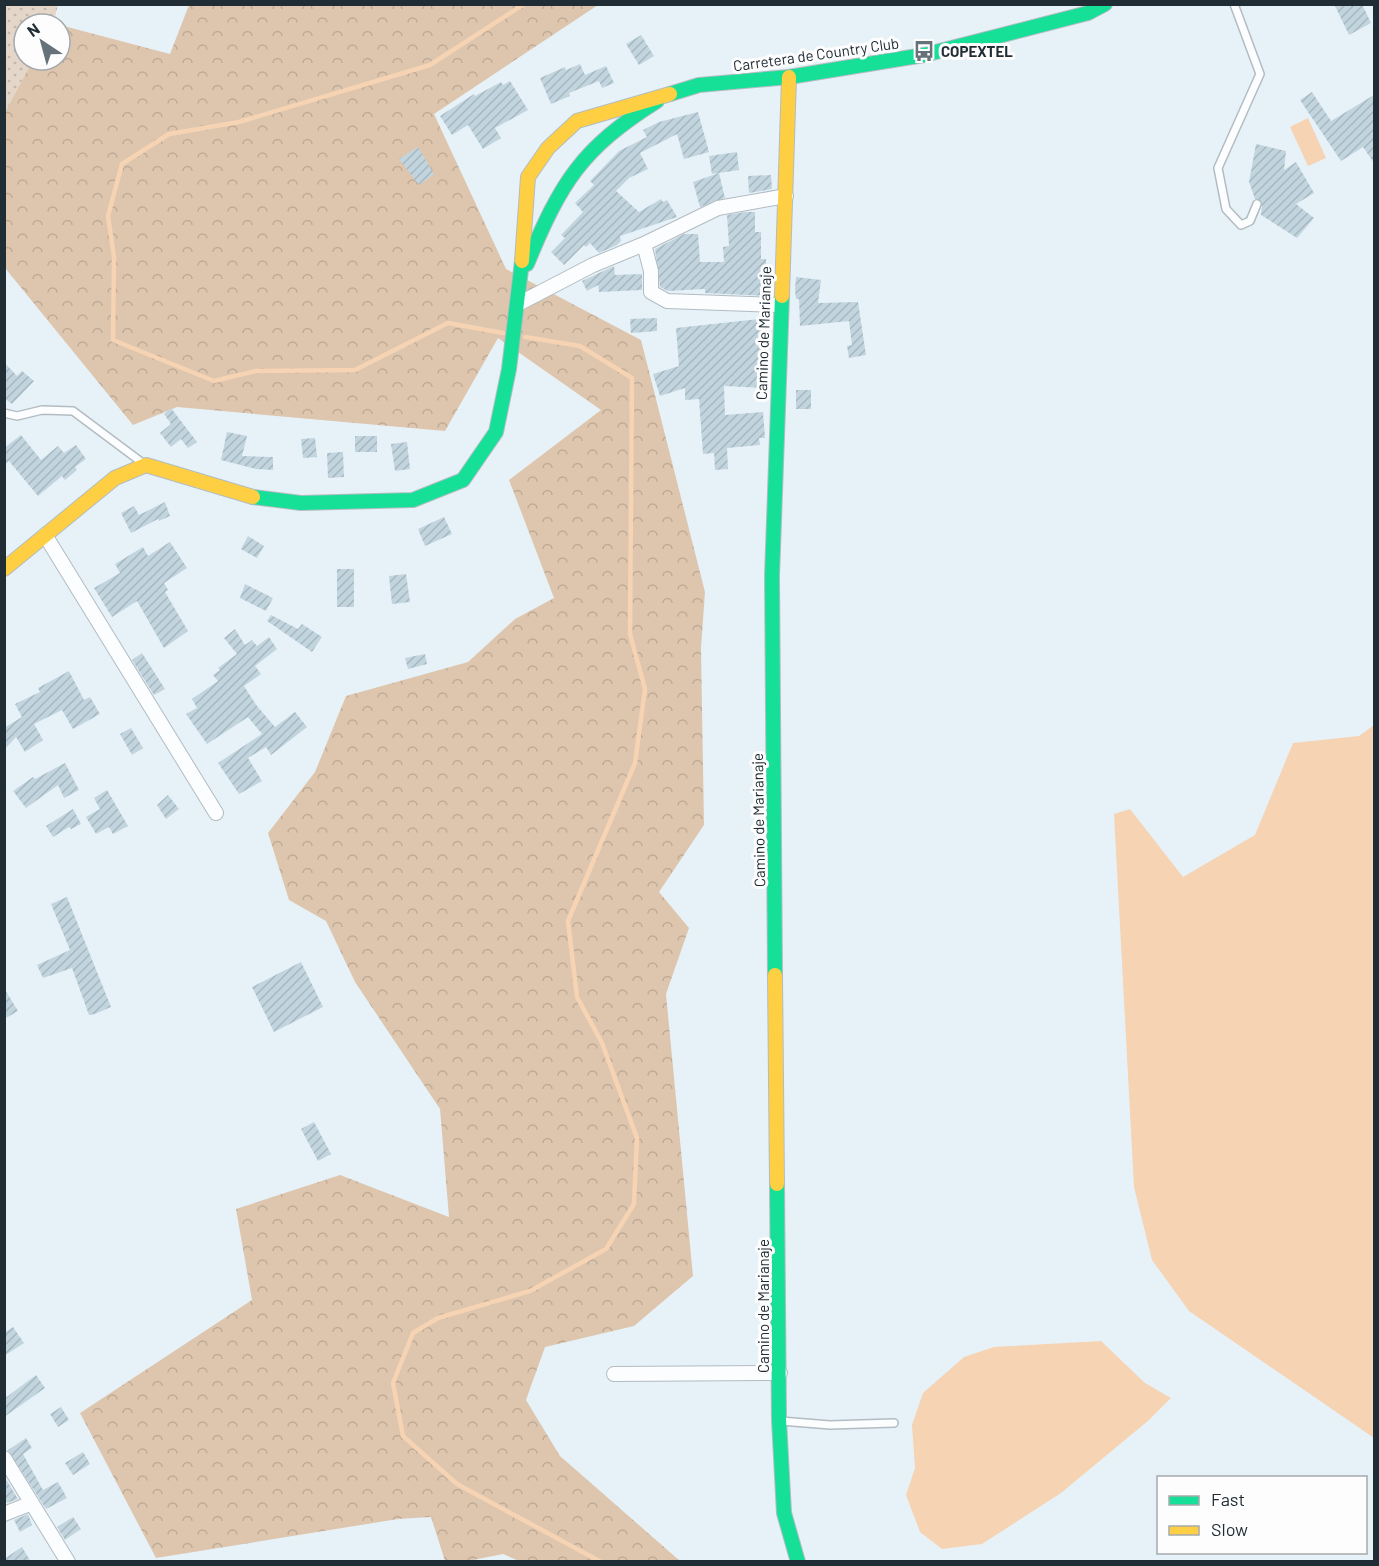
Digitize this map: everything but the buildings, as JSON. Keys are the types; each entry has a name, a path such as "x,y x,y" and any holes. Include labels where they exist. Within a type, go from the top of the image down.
{"street":[{"name":"Carretera de Country Club","path":"146,465 250,497 300,504 413,500 463,480 496,432 509,369 518,304 528,177 548,148 577,121 699,85 789,77 924,55 1105,4"},
{"name":"Camino de Marianaje","path":"789,77 786,196 779,305 772,576 779,1420 784,1513 798,1562"},
{"name":"Carretera de Country Club","path":"521,280 547,214 571,174 606,136 668,93"},
{"path":"518,304 593,265 644,244 718,208 786,196"},
{"path":"644,244 651,271 651,292 667,301 779,305"},
{"path":"4,569 115,478 146,465"},
{"path":"45,535 216,813"},
{"path":"614,1374 780,1373"},
{"path":"4,1458 32,1503 61,1559"},
{"path":"4,1514 32,1503"}],"lane":[{"path":"1234,4 1260,74 1218,168 1226,209 1241,225 1250,221 1257,204"},
{"path":"4,413 17,416 42,410 73,411 146,465"},
{"path":"779,1420 830,1425 894,1422"}],"shaded area":[{"path":"5,5 58,5 56,12 12,12 12,72 27,72 5,112"},
{"path":"1308,118 1326,158 1308,166 1290,127"},
{"path":"1374,725 1374,1438 1189,1311 1152,1260 1134,1187 1114,814 1130,809 1183,877 1255,835 1293,743 1359,736"},
{"path":"1101,1341 1145,1383 1171,1398 1149,1420 1061,1493 982,1544 942,1549 920,1532 906,1495 915,1468 912,1425 923,1393 964,1357 994,1347"}],"green space":[{"path":"189,5 598,5 434,114 506,269 641,340 705,592 701,648 704,825 659,892 689,928 666,994 693,1276 634,1326 545,1347 526,1400 560,1456 680,1561 521,1562 503,1554 468,1561 445,1561 431,1517 398,1519 156,1558 80,1413 252,1300 236,1209 340,1175 449,1217 440,1109 355,982 326,921 289,900 268,833 315,772 346,696 468,662 515,619 554,598 509,480 601,410 498,338 445,431 177,407 133,425 5,268 5,112 27,72 72,72 72,28 170,54"}],"waterway":[{"path":"503,333 448,323 355,370 256,371 214,381 113,340 114,257 108,216 122,164 169,134 239,122 430,65 524,4"},
{"path":"525,337 580,346 632,378 630,634 645,689 635,763 568,921 577,997 602,1043 637,1138 634,1204 606,1249 530,1291 438,1318 413,1333 393,1383 403,1436 457,1484 601,1562"}],"traffic: fast":[{"path":"670,94 699,85 789,77 924,55 1088,13 1105,4"},
{"path":"527,264 551,211 576,170 609,135 657,101"},
{"path":"253,497 301,503 413,500 463,480 496,432 509,369 522,261"},
{"path":"775,975 772,576 782,296"},
{"path":"777,1184 779,1420 784,1513 798,1562"}],"traffic: slow":[{"path":"782,296 789,77"},
{"path":"522,261 528,177 548,148 577,121 670,94"},
{"path":"4,569 115,478 146,465 253,497"},
{"path":"775,975 777,1184"}],"place":[{"name":"COPEXTEL","path":"924,51"}]}
